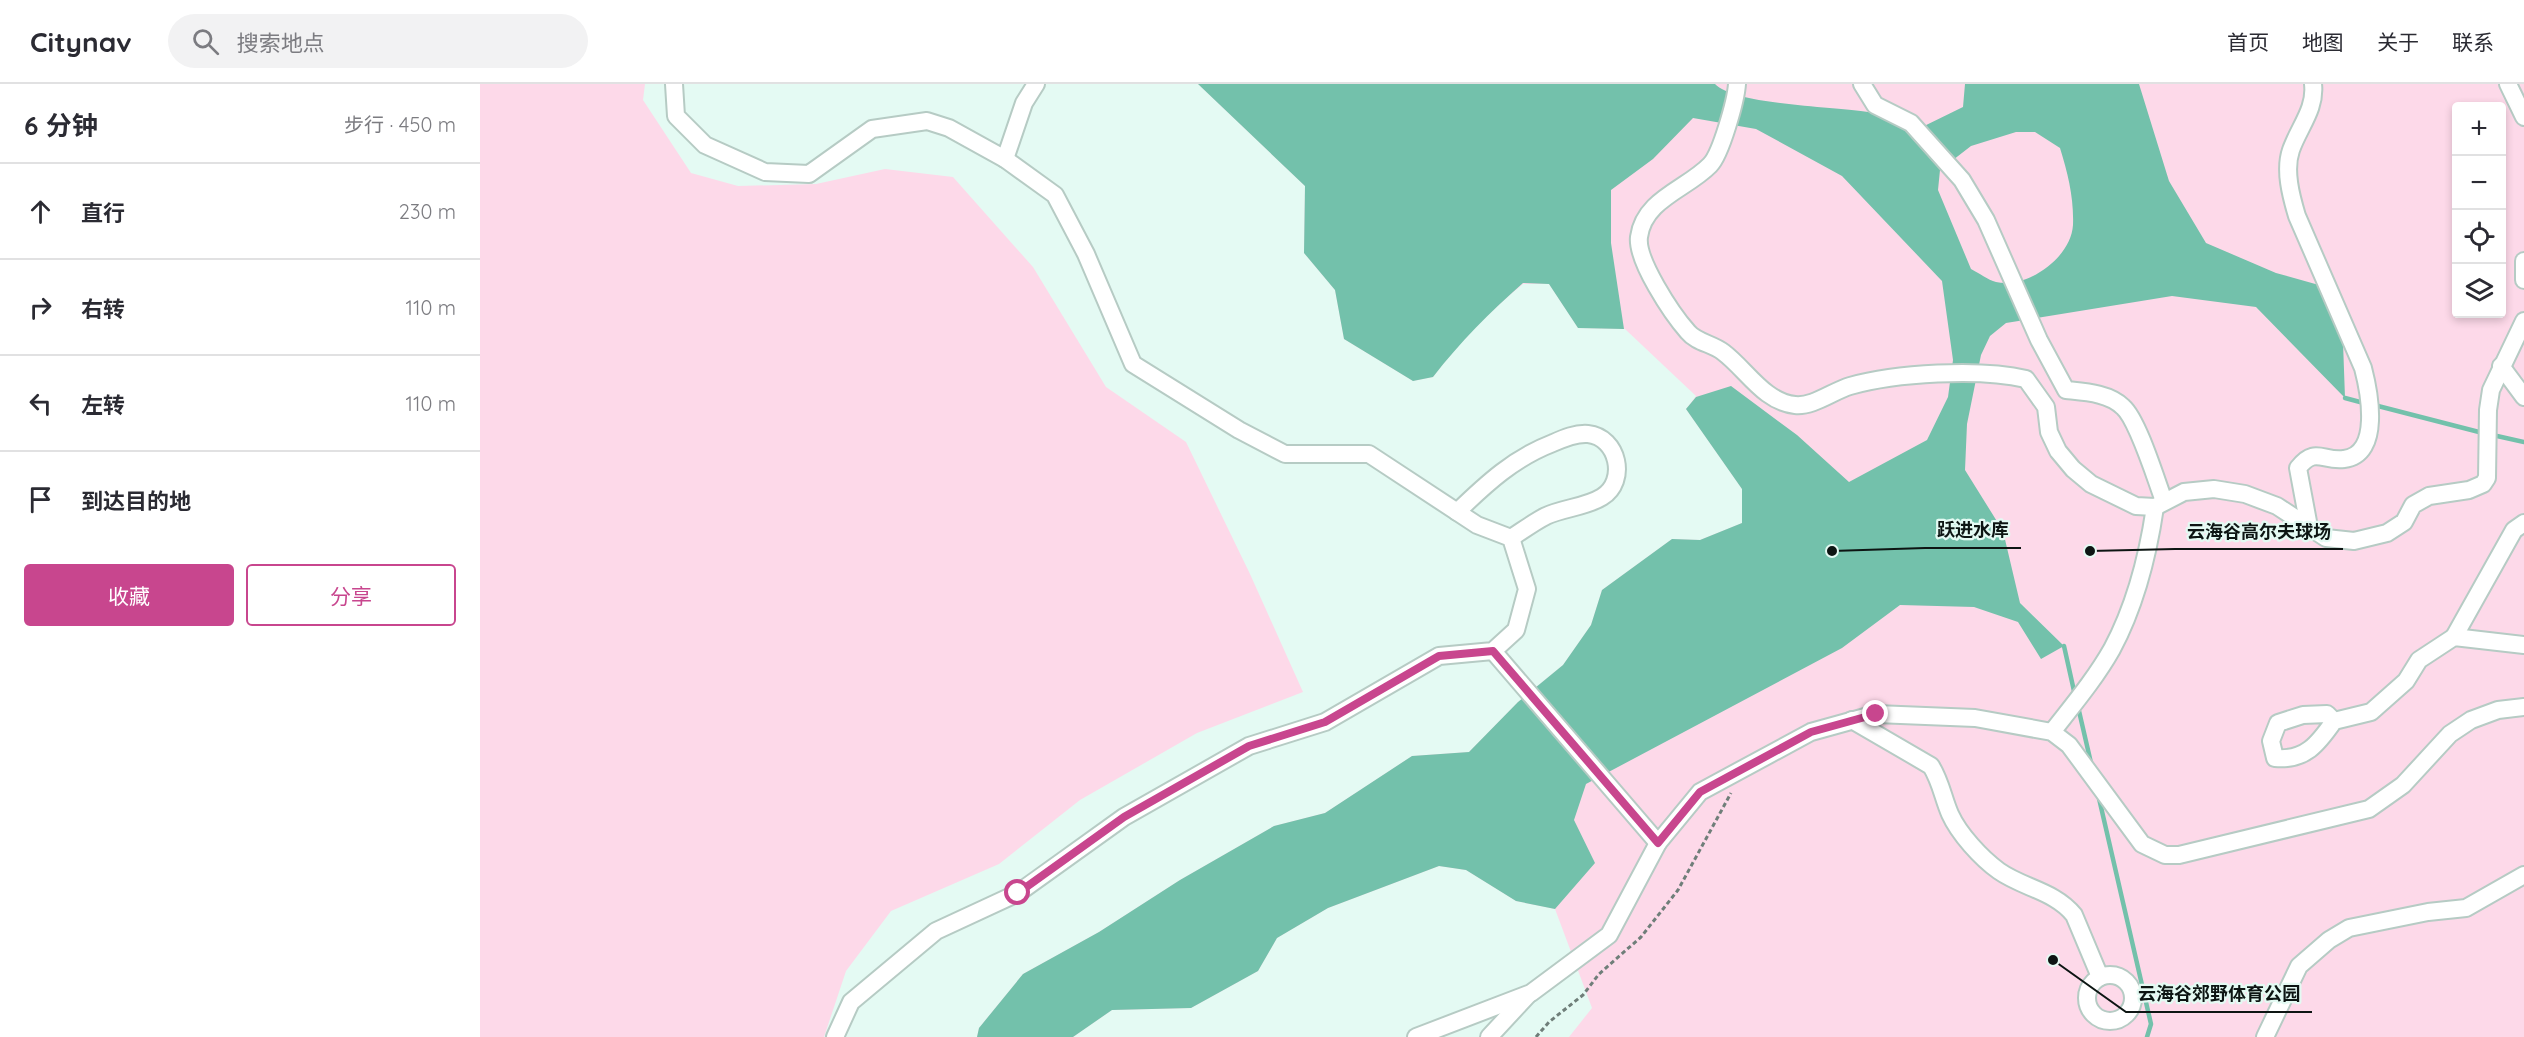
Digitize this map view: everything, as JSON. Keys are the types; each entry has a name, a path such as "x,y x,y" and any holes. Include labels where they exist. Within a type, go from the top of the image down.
{"street":[{"path":"675,84 676,116 705,145 765,172 809,174 872,129 927,121 949,128 1005,159 1055,195 1086,254 1133,364 1239,430 1285,454 1369,454 1477,525 1511,538"},
{"path":"1005,159 1024,103 1036,84"},
{"path":"1862,84 1875,105 1911,123 1962,180 1986,220 2039,340 2066,390 2098,393 2124,407 2138,433 2159,504 2134,595 2112,648 2083,693 2052,732"},
{"path":"2309,527 2298,468 2305,459 2314,455 2344,459 2357,454 2370,434 2368,389 2363,368 2296,216 2290,194 2290,153 2311,109 2313,84"},
{"path":"2508,84 2524,117"},
{"path":"1736,87 1720,147 1713,163 1695,179 1672,192 1653,208 1639,235 1638,249 1647,270 1689,334 1722,351 1774,399 1796,406 1808,404 1850,386 1922,375 2010,375 2026,379 2041,398 2049,432 2058,451 2073,469 2091,484 2136,506 2159,504 2184,492 2214,489 2245,494 2277,506 2326,538 2354,541 2378,537 2404,522 2413,505 2429,496 2469,490 2483,484 2487,478 2488,410 2491,390 2524,321"},
{"path":"2524,261 2524,280"},
{"path":"2501,366 2524,397"},
{"path":"1457,512 1496,475 1528,453 1572,435 1590,434 1605,443 1618,464 1616,483 1603,497 1545,517 1511,538"},
{"path":"2334,721 2370,712 2406,681 2419,660 2454,637 2514,530 2524,524"},
{"path":"835,1037 851,1002 936,931 1018,893 1124,817 1249,746 1325,722 1439,656 1493,651 1516,630 1527,589 1511,538"},
{"path":"2454,637 2524,645"},
{"path":"1493,651 1658,843"},
{"path":"1489,1037 1531,993 1609,935 1658,843 1700,792 1811,732 1876,714 1975,718 2052,732 2069,745 2142,844 2165,855 2180,855 2368,808 2403,785 2450,734 2471,720 2498,710 2524,707"},
{"path":"1852,720 1931,766 1939,778 1949,813 1957,826 1998,870 2059,900 2068,907 2074,915 2100,977"},
{"path":"2265,1037 2299,966 2329,940 2349,928 2428,912 2466,908 2524,875"},
{"path":"1416,1037 1531,993"}],"path":[{"path":"1536,1037 1583,995 1599,974 1641,937 1678,890 1744,768"}],"shaded area":[{"path":"480,84 645,84 643,100 691,173 738,186 816,184 885,169 953,177 1033,267 1106,387 1186,442 1250,574 1303,692 1197,733 1080,800 999,864 891,911 846,971 824,1037 480,1037"},
{"path":"1198,84 2524,84 2524,1037 1569,1037 1592,1008 1555,909 1516,901 1466,870 1439,866 1328,908 1277,938 1258,971 1191,1008 1112,1010 1073,1037 977,1037 979,1028 1023,974 1099,932 1180,880 1274,826 1325,813 1412,756 1469,752 1518,702 1563,665 1591,625 1602,590 1672,539 1700,540 1742,523 1742,489 1686,409 1696,396 1625,329 1578,328 1549,284 1523,284 1475,328 1433,377 1413,381 1344,339 1335,290 1304,253 1305,186"},
{"path":"1198,84 1715,84 1743,97 1764,101 1868,112 1916,130 1963,107 1965,84 2139,84 2169,181 2206,243 2276,273 2326,287 2343,342 2345,398 2256,307 2172,296 2006,323 1990,336 1981,355 1967,424 1965,470 2003,531 2020,603 2064,646 2041,659 2018,622 1974,607 1900,605 1842,648 1586,784 1574,820 1595,863 1555,909 1516,901 1466,870 1439,866 1328,908 1277,938 1258,971 1191,1008 1112,1010 1073,1037 977,1037 979,1028 1023,974 1099,932 1180,880 1274,826 1325,813 1412,756 1469,752 1518,702 1563,665 1591,625 1602,590 1672,539 1700,540 1742,523 1742,489 1686,409 1696,397 1731,386 1797,435 1849,482 1927,440 1948,397 1953,360 1942,281 1842,176 1756,129 1693,118 1653,159 1611,190 1611,243 1624,329 1578,328 1549,284 1523,283 1476,328 1433,377 1413,381 1344,339 1335,290 1304,253 1305,186","holes":["2016,132 2035,132 2060,148 2071,196 2073,225 2070,237 2056,259 2033,276 2021,281 1996,282 1971,269 1938,190 1940,170 1971,146"]}],"waterway":[{"path":"2345,398 2360,402"},
{"path":"2378,406 2479,432"},
{"path":"2497,436 2524,442"},
{"path":"2064,646 2074,691"},
{"path":"2079,711 2091,763"},
{"path":"2098,794 2151,1024 2147,1037"}],"place":[{"name":"跃进水库","path":"1832,551"},
{"name":"云海谷高尔夫球场","path":"2090,551"},
{"name":"云海谷郊野体育公园","path":"2053,960"}],"route":[{"path":"1018,893 1124,817 1249,746 1325,722 1439,656 1493,651 1658,843 1700,792 1811,732 1876,714"}]}
